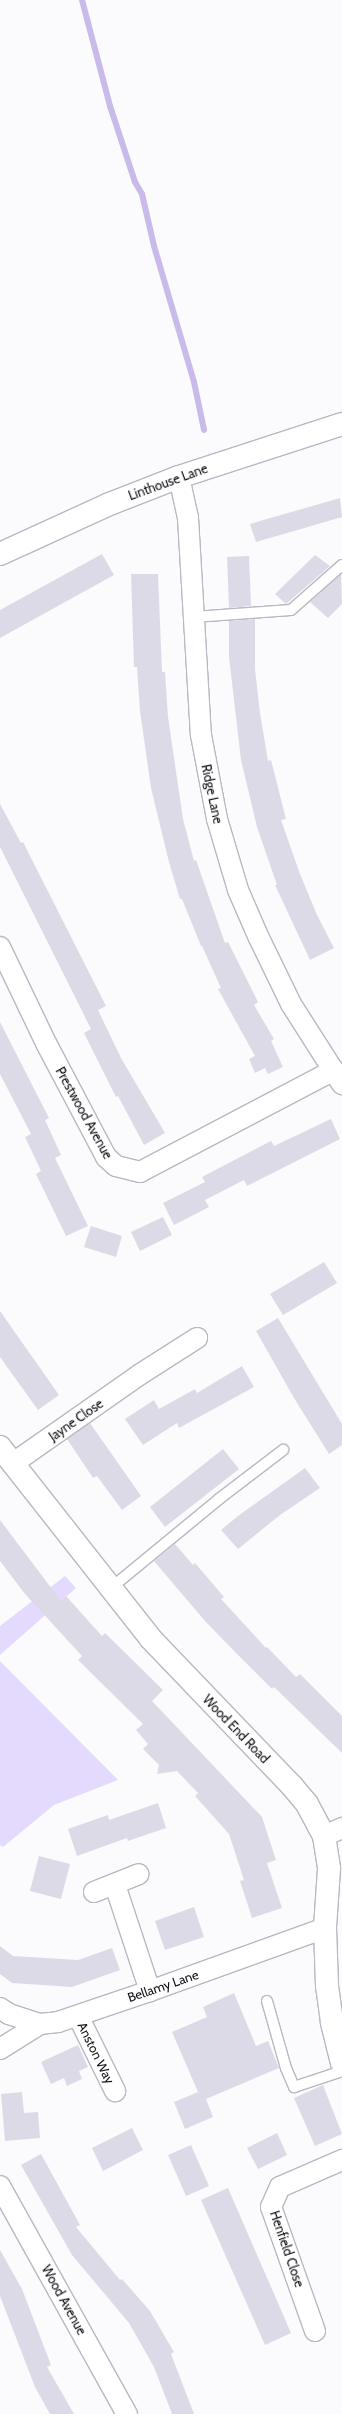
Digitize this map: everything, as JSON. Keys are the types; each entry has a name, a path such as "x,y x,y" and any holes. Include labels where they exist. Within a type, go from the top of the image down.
{"street":[{"name":"Linthouse Lane","path":"0,554 107,505 179,477 342,424"},
{"name":"Ridge Lane","path":"179,477 188,518 201,735 217,819 238,890 259,938 291,1004 336,1066"},
{"name":"Prestwood Avenue","path":"0,947 46,1043 106,1157 116,1166 140,1172 336,1066"},
{"name":"Jayne Close","path":"6,1456 197,1338"},
{"name":"Wood End Road","path":"6,1456 151,1639 292,1786 333,1832 325,1928 327,1986 332,2024 342,2063"},
{"path":"94,1892 115,1885 138,1874"},
{"path":"115,1885 150,1991"},
{"name":"Bellamy Lane","path":"0,2008 9,2014 40,2024 58,2022 150,1991 325,1928"},
{"name":"Anston Way","path":"78,2016 114,2091"},
{"path":"0,2049 40,2024"},
{"name":"Henfield Close","path":"315,2331 271,2207 280,2187 342,2160"},
{"name":"Wood Avenue","path":"0,2186 128,2414"}],"lane":[{"path":"194,617 291,610 342,565"},
{"path":"111,1588 219,1499 283,1450"},
{"path":"267,2001 286,2068 294,2087 342,2071"}],"shaded area":[{"path":"65,1576 76,1588 0,1655 0,1626"},
{"path":"0,1661 118,1780 54,1805 3,1847 0,1845"}],"building":[{"path":"340,498 342,517 256,542 250,524"},
{"path":"102,554 114,575 0,638 0,610"},
{"path":"315,555 330,566 286,604 275,594"},
{"path":"249,556 251,606 229,608 227,557"},
{"path":"131,574 158,574 162,672 165,672 168,717 183,819 194,861 196,860 225,943 228,942 258,1002 254,1005 274,1039 271,1041 283,1067 268,1074 265,1068 255,1073 249,1059 255,1056 218,989 221,988 201,946 182,899 180,899 169,862 151,788 140,711 137,667 134,667"},
{"path":"341,574 342,604 328,618 310,602"},
{"path":"255,619 255,669 260,713 268,761 271,760 286,819 281,820 300,874 317,915 334,948 310,960 275,885 277,885 257,827 241,760 229,657 229,621"},
{"path":"0,804 21,843 23,842 106,1006 98,1010 121,1058 165,1133 144,1145 118,1096 116,1097 84,1033 91,1029 0,847"},
{"path":"0,1022 49,1118 45,1120 61,1155 55,1158 88,1226 66,1236 36,1174 41,1171 25,1137 31,1134 0,1074"},
{"path":"331,1119 340,1139 247,1186 244,1180 205,1200 209,1207 174,1225 163,1203 205,1182 202,1177 271,1141 274,1146"},
{"path":"163,1217 172,1235 140,1251 131,1232"},
{"path":"91,1226 122,1236 116,1257 84,1247"},
{"path":"324,1262 337,1283 283,1315 270,1294"},
{"path":"0,1311 59,1395 38,1410 0,1357"},
{"path":"278,1318 342,1424 342,1445 329,1454 294,1398 256,1331"},
{"path":"242,1366 254,1387 179,1428 177,1423 143,1445 125,1419 154,1400 159,1409 195,1389 197,1393"},
{"path":"90,1423 141,1496 122,1510 97,1476 93,1478 67,1439"},
{"path":"223,1449 239,1469 165,1527 150,1507"},
{"path":"305,1468 320,1488 280,1515 238,1549 221,1530"},
{"path":"0,1520 61,1601 66,1596 102,1636 105,1633 163,1690 152,1701 262,1817 276,1860 267,1863 282,1908 252,1918 240,1881 244,1880 229,1834 195,1796 198,1793 177,1771 157,1774 159,1765 143,1749 148,1744 136,1730 143,1724 78,1660 82,1656 25,1594 0,1561"},
{"path":"175,1544 193,1565 195,1563 224,1597 221,1599 266,1648 267,1647 296,1677 300,1674 342,1716 342,1753 274,1687 272,1689 236,1653 205,1621 154,1561"},
{"path":"158,1803 166,1828 128,1841 127,1838 77,1856 68,1829 108,1815 109,1820"},
{"path":"39,1856 70,1864 61,1899 30,1891"},
{"path":"194,1907 204,1937 165,1950 155,1921"},
{"path":"0,1946 13,1956 78,1960 112,1948 120,1970 72,1987 12,1983 0,1974"},
{"path":"234,1993 256,2046 268,2041 279,2068 206,2099 213,2117 185,2129 174,2102 198,2092 172,2032 207,2017 203,2007"},
{"path":"78,2045 88,2067 79,2071 82,2079 67,2086 64,2078 51,2084 41,2062"},
{"path":"323,2085 342,2134 315,2146 294,2098"},
{"path":"22,2092 24,2113 38,2112 40,2138 5,2141 1,2094"},
{"path":"132,2128 143,2150 103,2171 92,2148"},
{"path":"277,2133 287,2155 258,2169 247,2148"},
{"path":"191,2145 209,2186 186,2196 168,2155"},
{"path":"41,2154 80,2225 76,2227 120,2280 122,2279 150,2311 174,2352 171,2354 194,2414 172,2414 154,2367 129,2323 72,2255 21,2165"},
{"path":"228,2188 291,2333 265,2345 201,2200"},
{"path":"0,2250 22,2289 51,2365 47,2367 74,2414 50,2414 35,2387 0,2296"}],"waterway":[{"path":"82,0 110,106 135,182 142,194 154,246 194,382 204,430"}]}
